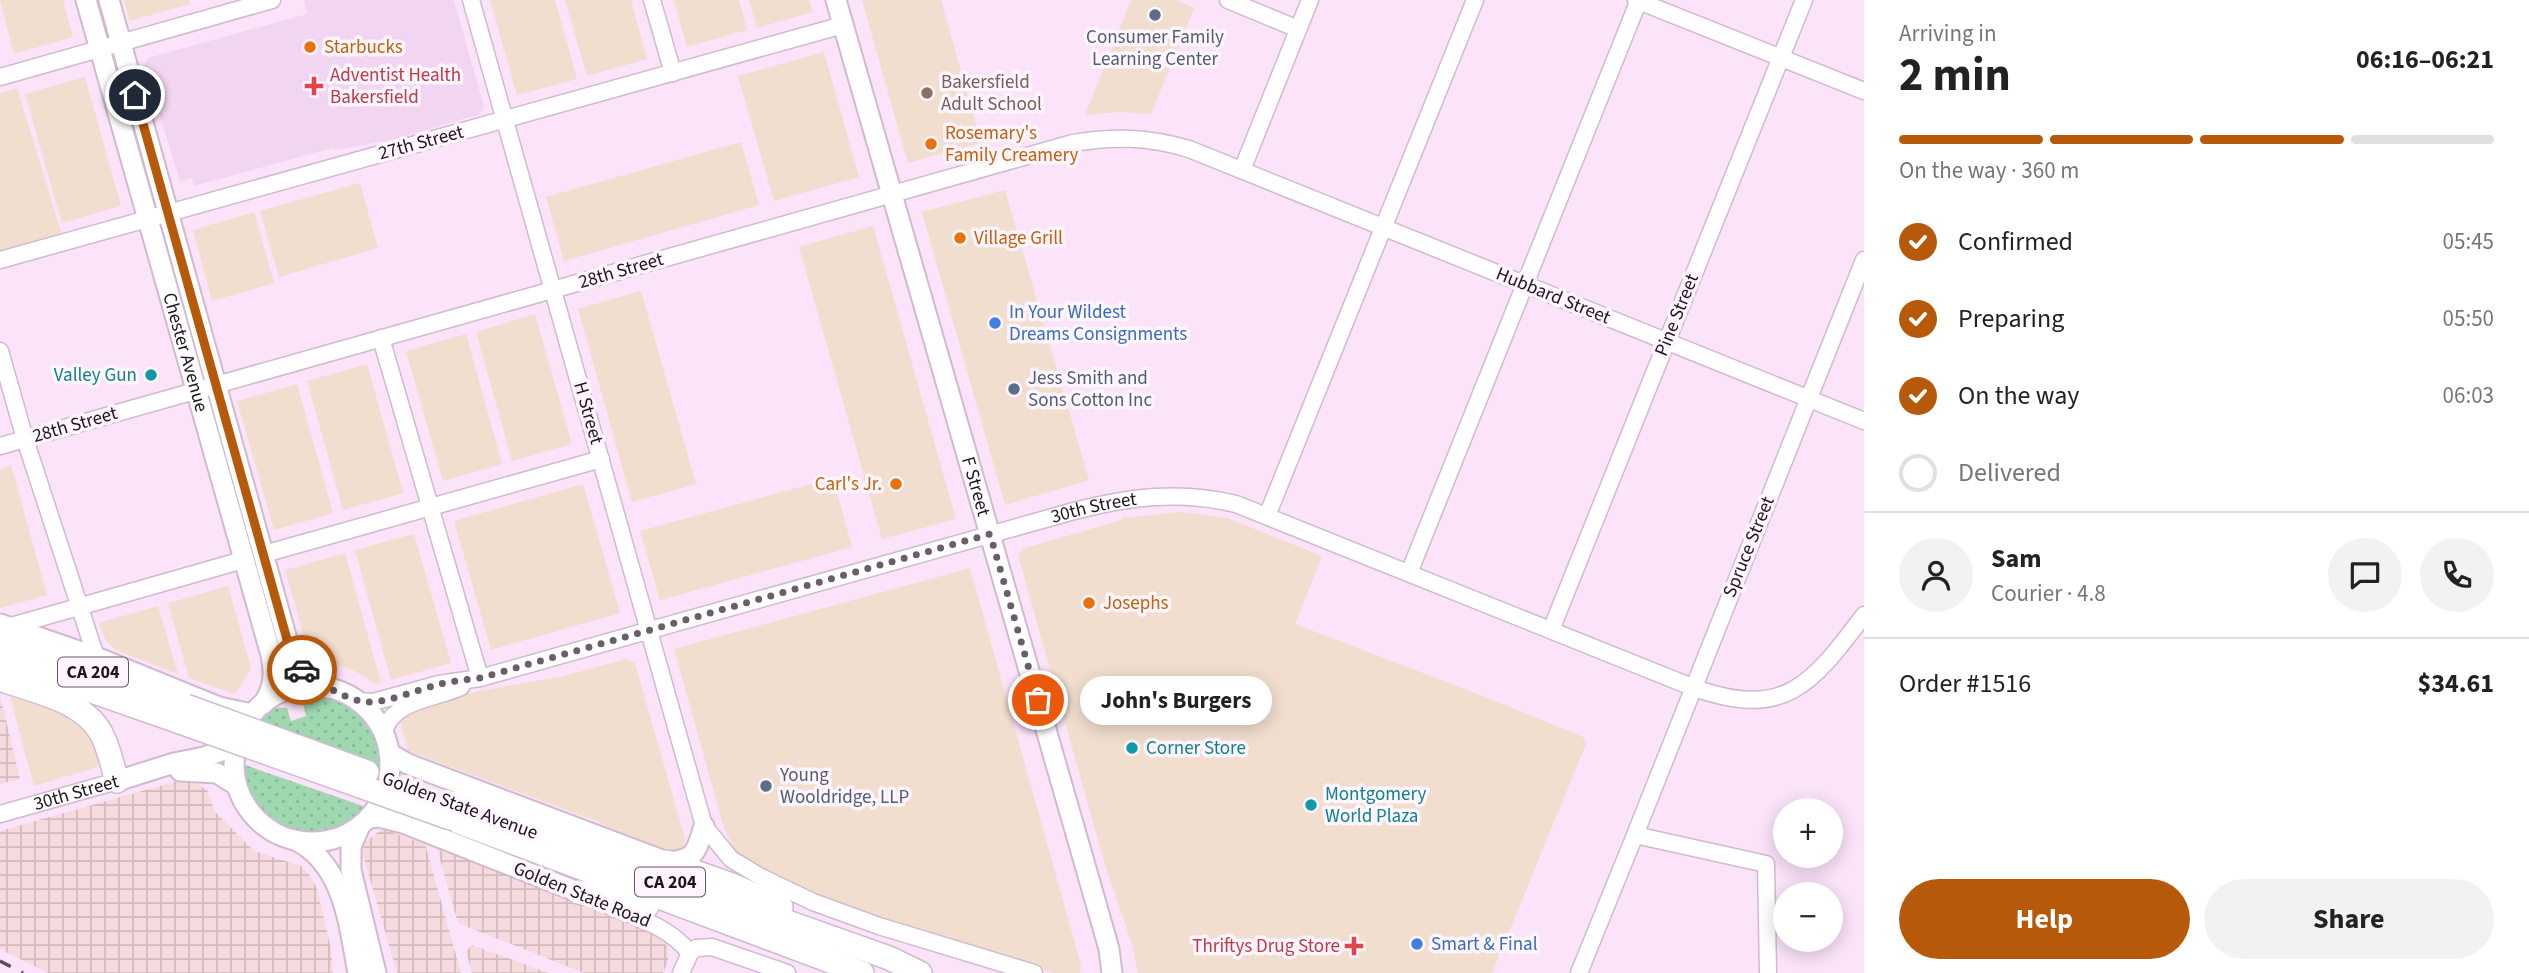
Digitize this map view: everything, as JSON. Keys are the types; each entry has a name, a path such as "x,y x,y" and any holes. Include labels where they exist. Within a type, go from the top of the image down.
{"highway":[{"name":"Golden State Avenue","path":"3,629 183,714"},
{"name":"Golden State Avenue","path":"0,659 183,714 451,810 889,958 920,973"},
{"path":"0,679 83,712 102,734 117,781"},
{"name":"Golden State Avenue","path":"451,810 773,940 862,973"},
{"path":"667,862 732,885 889,958"},
{"path":"578,892 622,900 773,940"}],"main road":[{"name":"Chester Avenue","path":"86,0 273,668 272,686 257,709"},
{"name":"Chester Avenue","path":"109,0 294,659 313,680 328,688"},
{"name":"F Street","path":"836,0 1106,937 1112,973"},
{"path":"3,629 96,657 219,706 257,709"},
{"path":"358,973 332,873 315,852 261,824 246,806 236,785 236,746 245,724 257,709 287,691 328,688 357,701 372,715 383,733 390,767 384,794 351,846 351,870 376,973"},
{"name":"30th Street","path":"117,781 236,746"},
{"path":"389,753 408,764 667,862 684,861 691,856 696,850 704,826"},
{"name":"30th Street","path":"151,772 216,773 236,785"},
{"name":"Golden State Road","path":"364,822 379,817 403,823 578,892"},
{"path":"296,841 329,841 345,835 364,822"}],"street":[{"path":"0,77 272,0"},
{"name":"H Street","path":"471,0 704,826"},
{"path":"652,0 673,73"},
{"path":"1228,0 1298,29"},
{"path":"1242,170 1310,0"},
{"path":"1267,516 1475,0"},
{"path":"1409,573 1638,0 1864,91"},
{"name":"Pine Street","path":"1551,630 1804,0"},
{"name":"27th Street","path":"0,260 843,25"},
{"name":"28th Street","path":"0,446 1073,143 1100,139 1145,139 1169,143 1242,170"},
{"name":"Hubbard Street","path":"1242,170 1864,421"},
{"name":"Spruce Street","path":"1579,973 1864,260"},
{"path":"381,338 428,508 480,678"},
{"path":"0,351 25,439 96,657"},
{"path":"264,554 601,459"},
{"name":"30th Street","path":"357,701 373,702 439,684 480,678 1100,504 1159,496 1213,499 1267,516 1719,697 1737,700 1771,698 1802,685 1827,663 1864,615"},
{"path":"3,629 243,560"},
{"name":"30th Street","path":"383,733 387,722 397,710 442,696 480,678"},
{"name":"30th Street","path":"0,814 117,781"},
{"path":"704,826 731,859 813,902 879,926 1034,973"},
{"path":"1635,835 1766,864 1768,973"},
{"name":"Golden State Road","path":"578,892 664,930 679,939 690,953"},
{"path":"681,973 690,953 696,948 712,947 787,973"}],"shaded area":[{"path":"0,0 63,0 73,37 14,54"},
{"path":"124,0 189,0 190,4 130,21"},
{"name":"Adventist Health Bakersfield","path":"304,0 454,0 484,107 480,114 396,139 336,150 332,148 194,186 192,178 180,181 144,65 148,58 307,14"},
{"path":"490,0 555,0 577,79 517,95"},
{"path":"565,0 631,0 647,59 587,76"},
{"path":"674,0 739,0 747,30 687,47"},
{"path":"749,0 809,0 813,12 757,28"},
{"path":"862,0 941,0 981,143 908,163"},
{"path":"1131,0 1177,0 1194,8 1151,114 1120,112 1085,115"},
{"path":"824,52 859,177 774,201 738,76"},
{"path":"85,77 121,206 62,223 25,94"},
{"path":"17,88 64,242 0,260 0,93"},
{"path":"741,142 759,205 564,261 546,197"},
{"path":"360,183 378,248 279,277 260,211"},
{"path":"1005,190 1089,480 1005,505 922,212"},
{"path":"254,212 274,283 212,301 193,230"},
{"path":"873,226 956,519 882,539 799,247"},
{"path":"641,291 696,484 632,502 578,309"},
{"path":"535,314 572,444 512,461 476,332"},
{"path":"466,334 502,464 443,481 406,351"},
{"path":"367,364 403,493 343,510 307,381"},
{"path":"297,384 333,513 274,530 237,401"},
{"path":"11,465 47,595 0,608 0,469"},
{"path":"833,478 852,547 660,600 640,531"},
{"path":"583,484 620,613 491,650 454,521"},
{"path":"1181,512 1227,518 1322,556 1295,624 1583,737 1586,744 1492,973 1138,973 1132,944 1105,865 1018,555 1022,549 1122,518"},
{"path":"414,534 451,663 391,680 355,550"},
{"path":"345,553 381,683 375,684 357,672 309,654 285,570"},
{"path":"970,568 1081,965 1080,973 1054,973 851,911 750,866 735,851 724,828 674,649"},
{"path":"228,586 251,668 235,694 189,678 168,603"},
{"path":"158,606 178,674 116,650 106,641 99,623"},
{"path":"626,659 635,663 685,839 683,850 668,854 594,820 408,751 398,713 479,691 564,676"},
{"path":"0,695 20,779 0,784"},
{"path":"10,697 73,716 86,728 98,755 98,767 34,786"},
{"path":"174,782 194,782 207,790 215,812 254,851 301,866 311,877 317,889 331,949 333,973 48,973 0,949 0,831"},
{"path":"382,829 425,844 461,973 397,973 362,851 365,842"},
{"path":"437,849 567,895 657,936 669,948 663,973 584,973 458,923"},
{"path":"472,945 549,973 472,973 466,951"}],"green space":[{"path":"317,692 344,701 366,719 379,743 382,771 255,723 268,707 287,708 291,721 306,716 303,703"},
{"path":"242,764 366,807 348,824 328,832 315,834 288,830 276,825 256,807 246,787"}],"railway":[{"path":"0,961 23,973"}],"way so far":[{"path":"302,670 328,688 357,701 373,702 439,684 480,678 990,534 1038,700"}],"place":[{"name":"Consumer Family Learning Center","path":"1155,15"},
{"name":"Starbucks","path":"310,47"},
{"name":"Adventist Health Bakersfield","path":"314,86"},
{"name":"Bakersfield Adult School","path":"927,93"},
{"name":"Rosemary's Family Creamery","path":"931,144"},
{"name":"Village Grill","path":"960,238"},
{"name":"In Your Wildest Dreams Consignments","path":"995,323"},
{"name":"Valley Gun","path":"151,375"},
{"name":"Jess Smith and Sons Cotton Inc","path":"1014,389"},
{"name":"Carl's Jr.","path":"896,484"},
{"name":"Josephs","path":"1089,603"},
{"name":"John's Burgers","path":"1038,700"},
{"name":"Corner Store","path":"1132,748"},
{"name":"Young Wooldridge, LLP","path":"766,786"},
{"name":"Montgomery World Plaza","path":"1311,805"},
{"name":"Smart & Final","path":"1417,944"},
{"name":"Thriftys Drug Store","path":"1354,946"}],"route":[{"path":"135,95 288,643 302,670"}]}
